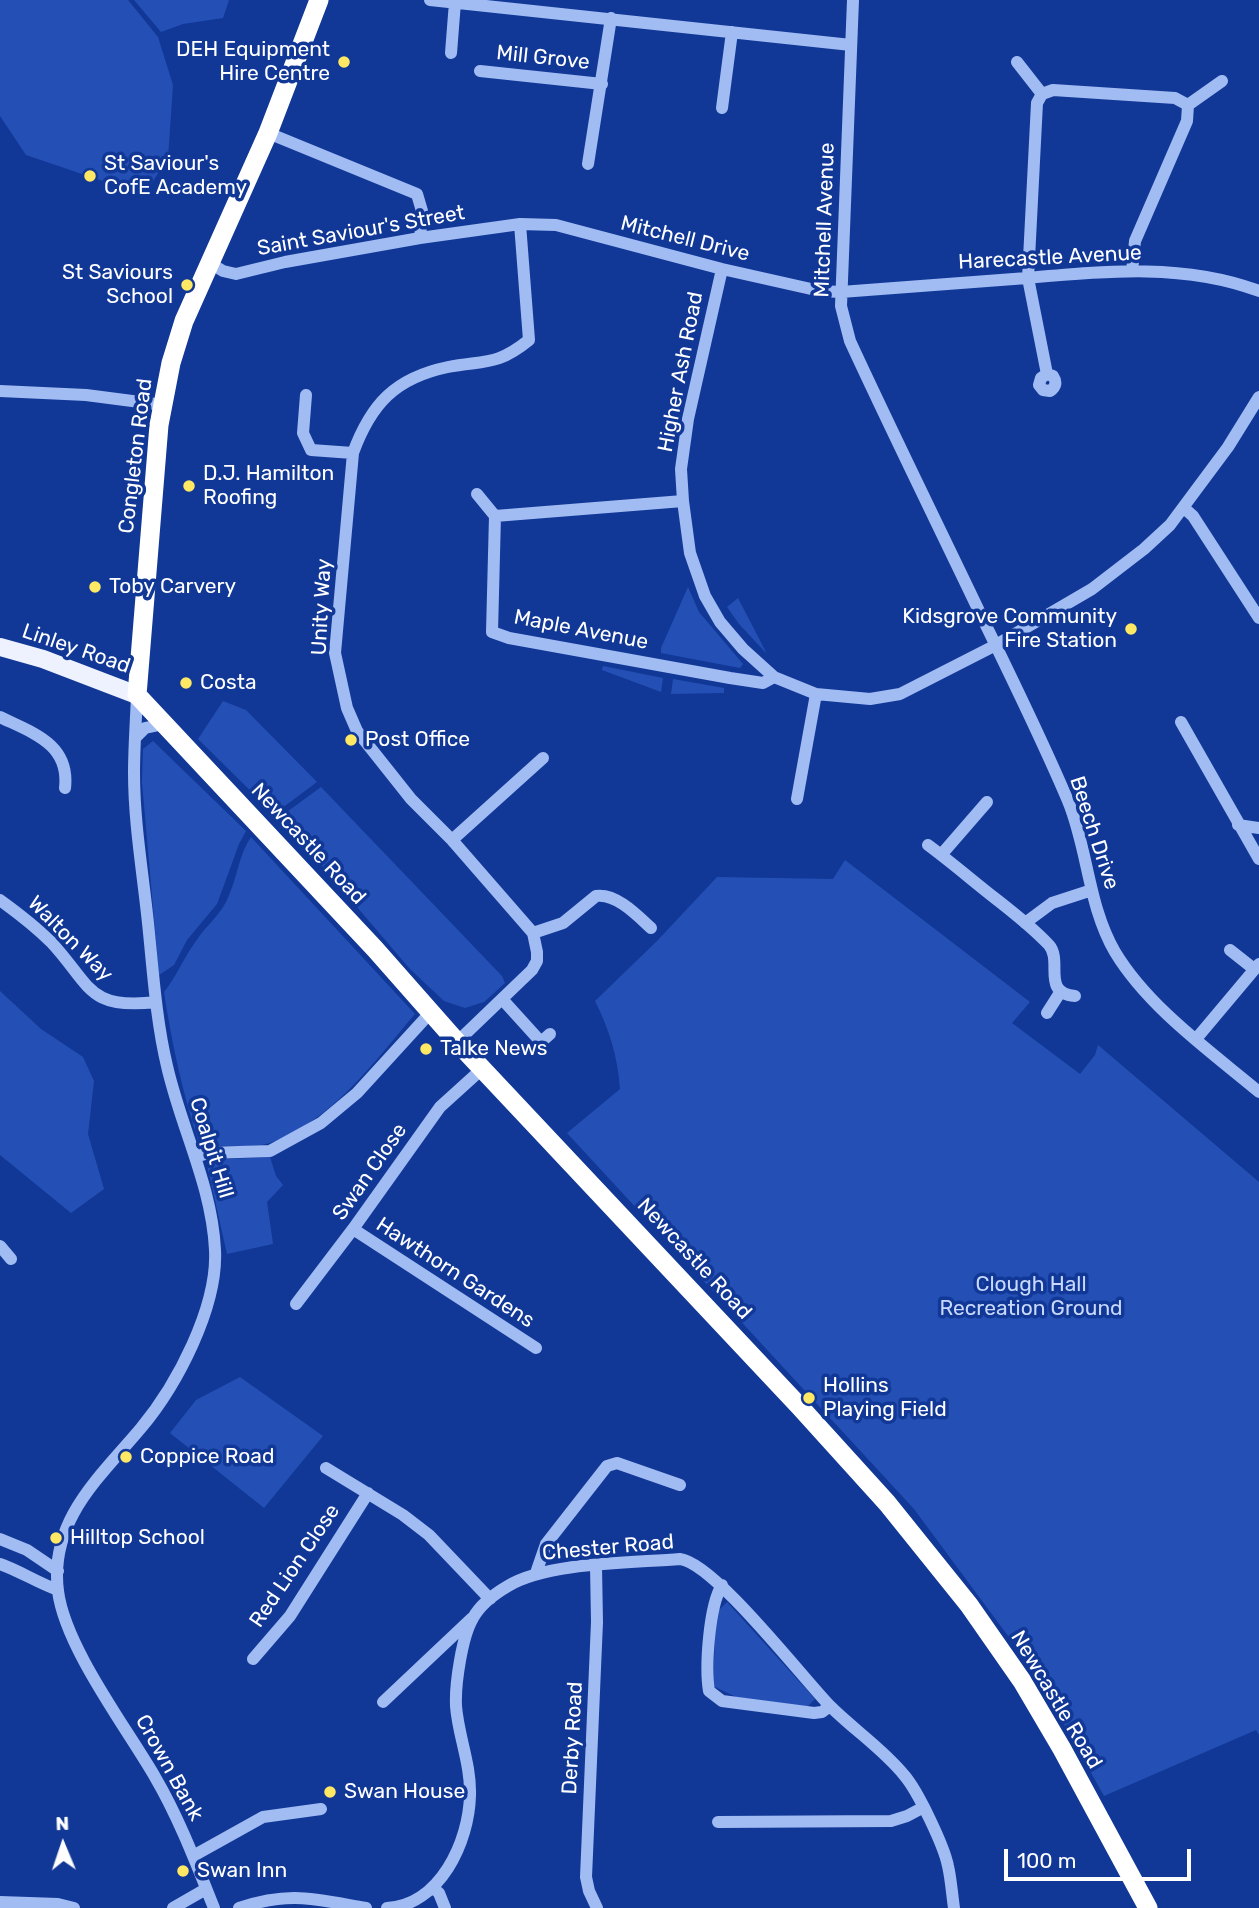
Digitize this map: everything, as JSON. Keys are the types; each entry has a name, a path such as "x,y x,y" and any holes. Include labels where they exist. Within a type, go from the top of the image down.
{"highway":[{"name":"Congleton Road","path":"137,695 149,528 163,405 171,363 184,321 268,133 319,0"},
{"name":"Newcastle Road","path":"137,695 887,1503 969,1605 1022,1681 1148,1908"}],"main road":[{"name":"Linley Road","path":"0,648 69,668 137,695"}],"street":[{"path":"430,0 851,45"},
{"name":"Mitchell Avenue","path":"853,0 841,306 850,341 948,544"},
{"path":"451,53 455,2"},
{"path":"589,164 611,18"},
{"path":"722,108 732,32"},
{"path":"1017,62 1042,94"},
{"name":"Mill Grove","path":"480,71 602,84"},
{"path":"1188,105 1222,81"},
{"path":"1047,374 1028,278 1037,103 1042,94 1053,90 1175,98 1188,105"},
{"path":"1132,271 1135,241 1187,121 1188,105"},
{"path":"268,133 417,194 422,211 421,238"},
{"name":"Mitchell Drive","path":"520,224 556,225 722,269 820,291 841,292"},
{"name":"Saint Saviour's Street","path":"210,263 223,271 236,274 285,262 421,238 520,224"},
{"name":"Unity Way","path":"520,224 529,340 510,355 490,362 425,373 386,395 363,427 353,453 335,653 347,708 357,730 411,799 452,839 533,933"},
{"name":"Higher Ash Road","path":"722,269 688,419 681,469 690,553 705,596 720,622 743,649 774,677 816,694 870,699 900,694 996,645 1092,589 1170,525 1228,447 1259,397"},
{"name":"Harecastle Avenue","path":"841,292 1132,271 1209,277 1259,291"},
{"path":"0,391 86,395 163,405"},
{"path":"306,395 303,433 311,450 353,453"},
{"path":"477,494 495,516 683,501"},
{"path":"1184,508 1193,516 1259,618"},
{"name":"Maple Avenue","path":"495,516 492,632 509,638 730,678 763,683 774,677"},
{"name":"Beech Drive","path":"948,544 1069,803 1092,890 1107,937 1116,954 1146,993 1259,1092"},
{"path":"797,799 816,694"},
{"name":"Coalpit Hill","path":"58,1590 64,1530 98,1477 143,1426 181,1372 200,1327 212,1281 215,1251 208,1200 166,1065 156,1002 134,775 137,695"},
{"path":"0,717 43,737 55,750 65,764 65,788"},
{"path":"1181,722 1259,859"},
{"path":"135,738 145,728 164,724"},
{"path":"452,839 543,758"},
{"path":"941,855 987,802"},
{"path":"1238,825 1259,828"},
{"path":"928,845 1025,923 1053,951 1054,978 1061,991 1075,996"},
{"path":"1025,923 1052,903 1092,890"},
{"path":"457,1042 532,970 537,961 533,933 555,927 590,900 604,895 621,903 647,924 635,931"},
{"name":"Walton Way","path":"0,900 30,922 53,944 93,994 107,1001 133,1004 156,1002"},
{"path":"1196,1039 1257,966 1230,950"},
{"path":"1047,1013 1061,991"},
{"path":"502,999 541,1042"},
{"path":"195,1157 208,1153 270,1151 321,1124 358,1093 431,1012"},
{"name":"Swan Close","path":"296,1304 440,1107 483,1068"},
{"name":"Hawthorn Gardens","path":"353,1229 536,1348"},
{"path":"0,1246 11,1259"},
{"path":"536,1573 546,1544 607,1466 617,1463 680,1485"},
{"name":"Red Lion Close","path":"326,1468 403,1515 429,1535 490,1599"},
{"name":"Red Lion Close","path":"253,1659 290,1616 368,1493"},
{"path":"0,1539 27,1550 58,1571"},
{"name":"Chester Road","path":"387,1908 396,1908 415,1900 433,1888 447,1871 461,1837 470,1796 456,1707 457,1685 463,1650 473,1618 490,1599 511,1584 536,1573 689,1560 722,1586 830,1706 905,1775 924,1807 948,1863 954,1908"},
{"path":"0,1564 58,1590"},
{"name":"Derby Road","path":"596,1566 597,1622 586,1877 597,1908"},
{"path":"722,1586 716,1594 711,1615 709,1691 722,1701 814,1713 830,1706"},
{"name":"Crown Bank","path":"58,1590 65,1618 80,1651 156,1778 194,1856 214,1908"},
{"path":"383,1702 473,1618"},
{"path":"718,1822 891,1821 924,1807"},
{"path":"194,1856 263,1818 321,1809"},
{"path":"433,1888 439,1893 445,1908"},
{"path":"173,1908 206,1889"},
{"path":"239,1908 265,1899 300,1896 366,1908"},
{"path":"0,1902 58,1904 74,1908"}],"green space":[{"path":"0,0 128,0 158,37 173,85 168,158 144,195 26,155 0,116"},
{"path":"134,0 229,0 223,18 183,24 161,32"},
{"path":"688,587 699,612 743,664 740,668 661,653"},
{"path":"738,598 767,654 727,607"},
{"path":"603,666 663,678 661,692 602,670"},
{"path":"673,679 724,688 724,693 671,694"},
{"path":"223,701 246,710 317,782 274,814 198,739"},
{"path":"153,741 246,831 217,904 187,940 174,965 159,975 142,782 143,749"},
{"path":"321,787 502,976 505,983 484,1002 465,1008 444,1001 410,969 280,817"},
{"path":"251,837 415,1014 350,1088 313,1120 292,1133 263,1145 200,1146 179,1070 164,992 192,947 226,902"},
{"name":"Clough Hall Recreation Ground","path":"845,860 1030,1002 1012,1023 1080,1074 1095,1055 1098,1045 1259,1182 1259,1735 1256,1730 1104,1796 1034,1671 914,1509 567,1133 620,1089 612,1044 595,1001 657,941 717,877 833,879"},
{"path":"0,991 41,1029 83,1057 94,1081 88,1134 104,1189 71,1213 0,1155"},
{"path":"270,1157 276,1176 283,1185 267,1202 273,1244 227,1254 206,1160"},
{"path":"240,1377 323,1436 264,1508 170,1433 196,1400"},
{"path":"727,1602 815,1699 807,1707 736,1697 713,1686 716,1613"}],"place":[{"name":"DEH Equipment Hire Centre","path":"344,62"},
{"name":"St Saviour's CofE Academy","path":"90,176"},
{"name":"St Saviours School","path":"187,285"},
{"name":"D.J. Hamilton Roofing","path":"189,486"},
{"name":"Toby Carvery","path":"95,587"},
{"name":"Kidsgrove Community Fire Station","path":"1131,629"},
{"name":"Costa","path":"186,683"},
{"name":"Post Office","path":"351,740"},
{"name":"Talke News","path":"426,1049"},
{"name":"Hollins Playing Field","path":"809,1398"},
{"name":"Coppice Road","path":"126,1457"},
{"name":"Hilltop School","path":"56,1538"},
{"name":"Swan House","path":"330,1792"},
{"name":"Swan Inn","path":"183,1871"}]}
